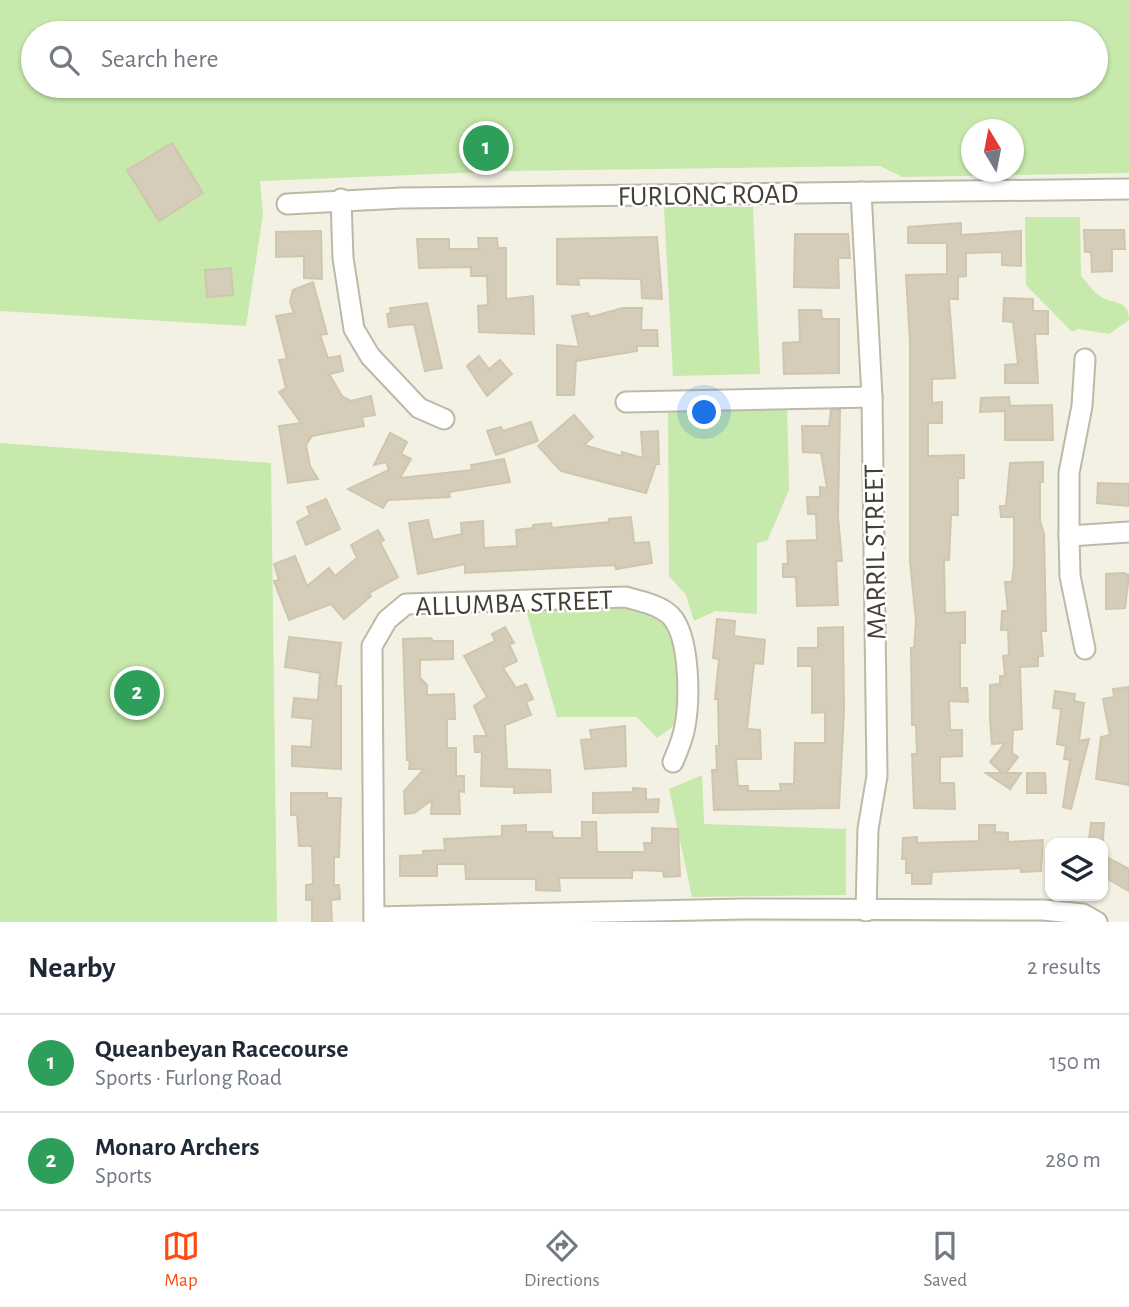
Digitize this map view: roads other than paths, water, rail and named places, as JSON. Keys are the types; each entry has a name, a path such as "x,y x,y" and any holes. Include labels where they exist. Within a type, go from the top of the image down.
{"street":[{"name":"FURLONG ROAD","path":"287,204 341,199 1129,189"},
{"name":"MARRIL STREET","path":"860,192 872,397 877,776 868,829 866,911"},
{"path":"341,199 343,258 354,329 370,356 419,408 444,419"},
{"path":"1085,359 1082,406 1069,473 1070,576 1085,649"},
{"path":"626,402 872,397"},
{"path":"1069,536 1129,532"},
{"name":"ALLUMBA STREET","path":"374,920 372,646 387,620 406,604 626,597 658,606 672,617 683,637 687,686 684,732 673,762"},
{"path":"374,920 744,909 1043,910 1083,914 1097,922"}],"place":[{"name":"Queanbeyan Racecourse","path":"486,148"},
{"name":"Monaro Archers","path":"137,693"}]}
